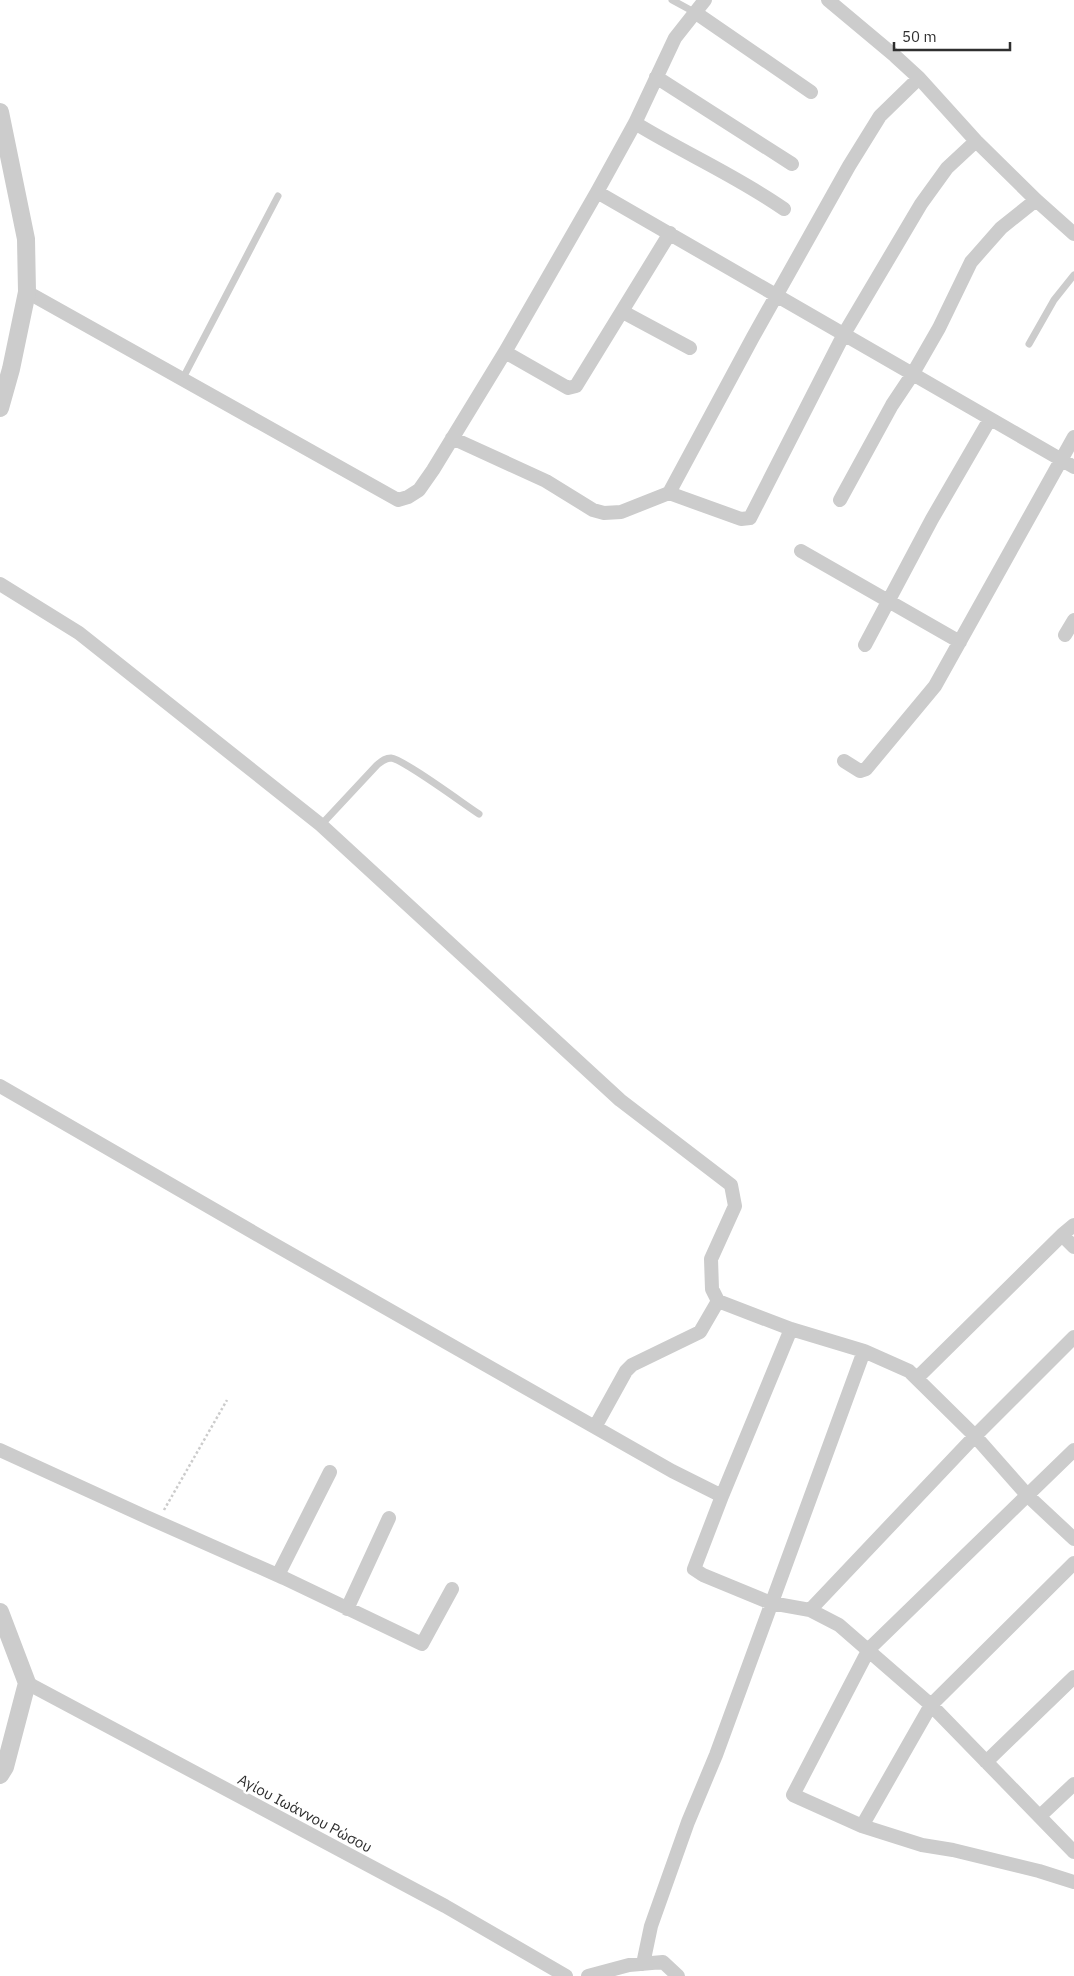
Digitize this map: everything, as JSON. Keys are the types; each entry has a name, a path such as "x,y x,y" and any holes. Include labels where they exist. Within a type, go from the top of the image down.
{"street":[{"path":"27,292 398,500 408,498 419,490 433,470 505,352 635,124 675,38 705,0"},
{"path":"828,0 919,78 976,141 1074,234"},
{"path":"696,13 811,92"},
{"path":"656,77 792,164"},
{"path":"452,438 546,481 587,507 604,513 621,512 668,493 849,166 880,116 919,78"},
{"path":"0,112 4,161 26,238 27,292 11,369 0,408"},
{"path":"635,124 722,170 784,209"},
{"path":"668,493 740,519 750,518 844,334 921,204 947,168 976,141"},
{"path":"597,192 1074,467"},
{"path":"840,500 892,405 939,328 971,262 1001,228 1036,200"},
{"path":"505,352 568,388 576,386 670,233"},
{"path":"623,312 690,348"},
{"path":"865,645 990,419"},
{"path":"844,761 860,771 866,769 935,686 1074,437"},
{"path":"801,551 960,642"},
{"path":"0,584 79,633 321,826 620,1100 732,1185 735,1206 711,1259 712,1289 718,1301 791,1329 864,1351 909,1371 975,1436 1028,1496 1074,1540"},
{"path":"1065,635 1074,620"},
{"path":"0,1086 672,1471 722,1496"},
{"path":"917,1378 1074,1225"},
{"path":"1062,1235 1074,1247"},
{"path":"595,1427 626,1371 632,1365 700,1332 718,1301"},
{"path":"791,1329 694,1569 703,1575 771,1604 810,1610 839,1625 869,1649 931,1705 1074,1852"},
{"path":"810,1610 975,1436 1074,1337"},
{"path":"644,1964 650,1926 864,1351"},
{"path":"0,1450 278,1575 422,1644 452,1589"},
{"path":"1074,1450 869,1649 793,1795 862,1826 922,1845 953,1850 1039,1871 1074,1882"},
{"path":"278,1575 330,1472"},
{"path":"347,1609 389,1518"},
{"path":"862,1826 931,1705 1074,1563"},
{"path":"0,1612 27,1682 2,1769"},
{"path":"986,1762 1074,1677"},
{"name":"Αγίου Ιωάννου Ρώσου","path":"27,1682 436,1902 566,1976"},
{"path":"1040,1816 1074,1784"},
{"path":"588,1976 629,1965 663,1962 678,1976"}],"lane":[{"path":"672,0 696,13"},
{"path":"183,378 278,196"},
{"path":"1029,344 1054,300 1074,275"},
{"path":"321,826 377,765 384,760 392,758 409,767 479,814"}],"path":[{"path":"157,1522 227,1400"}]}
